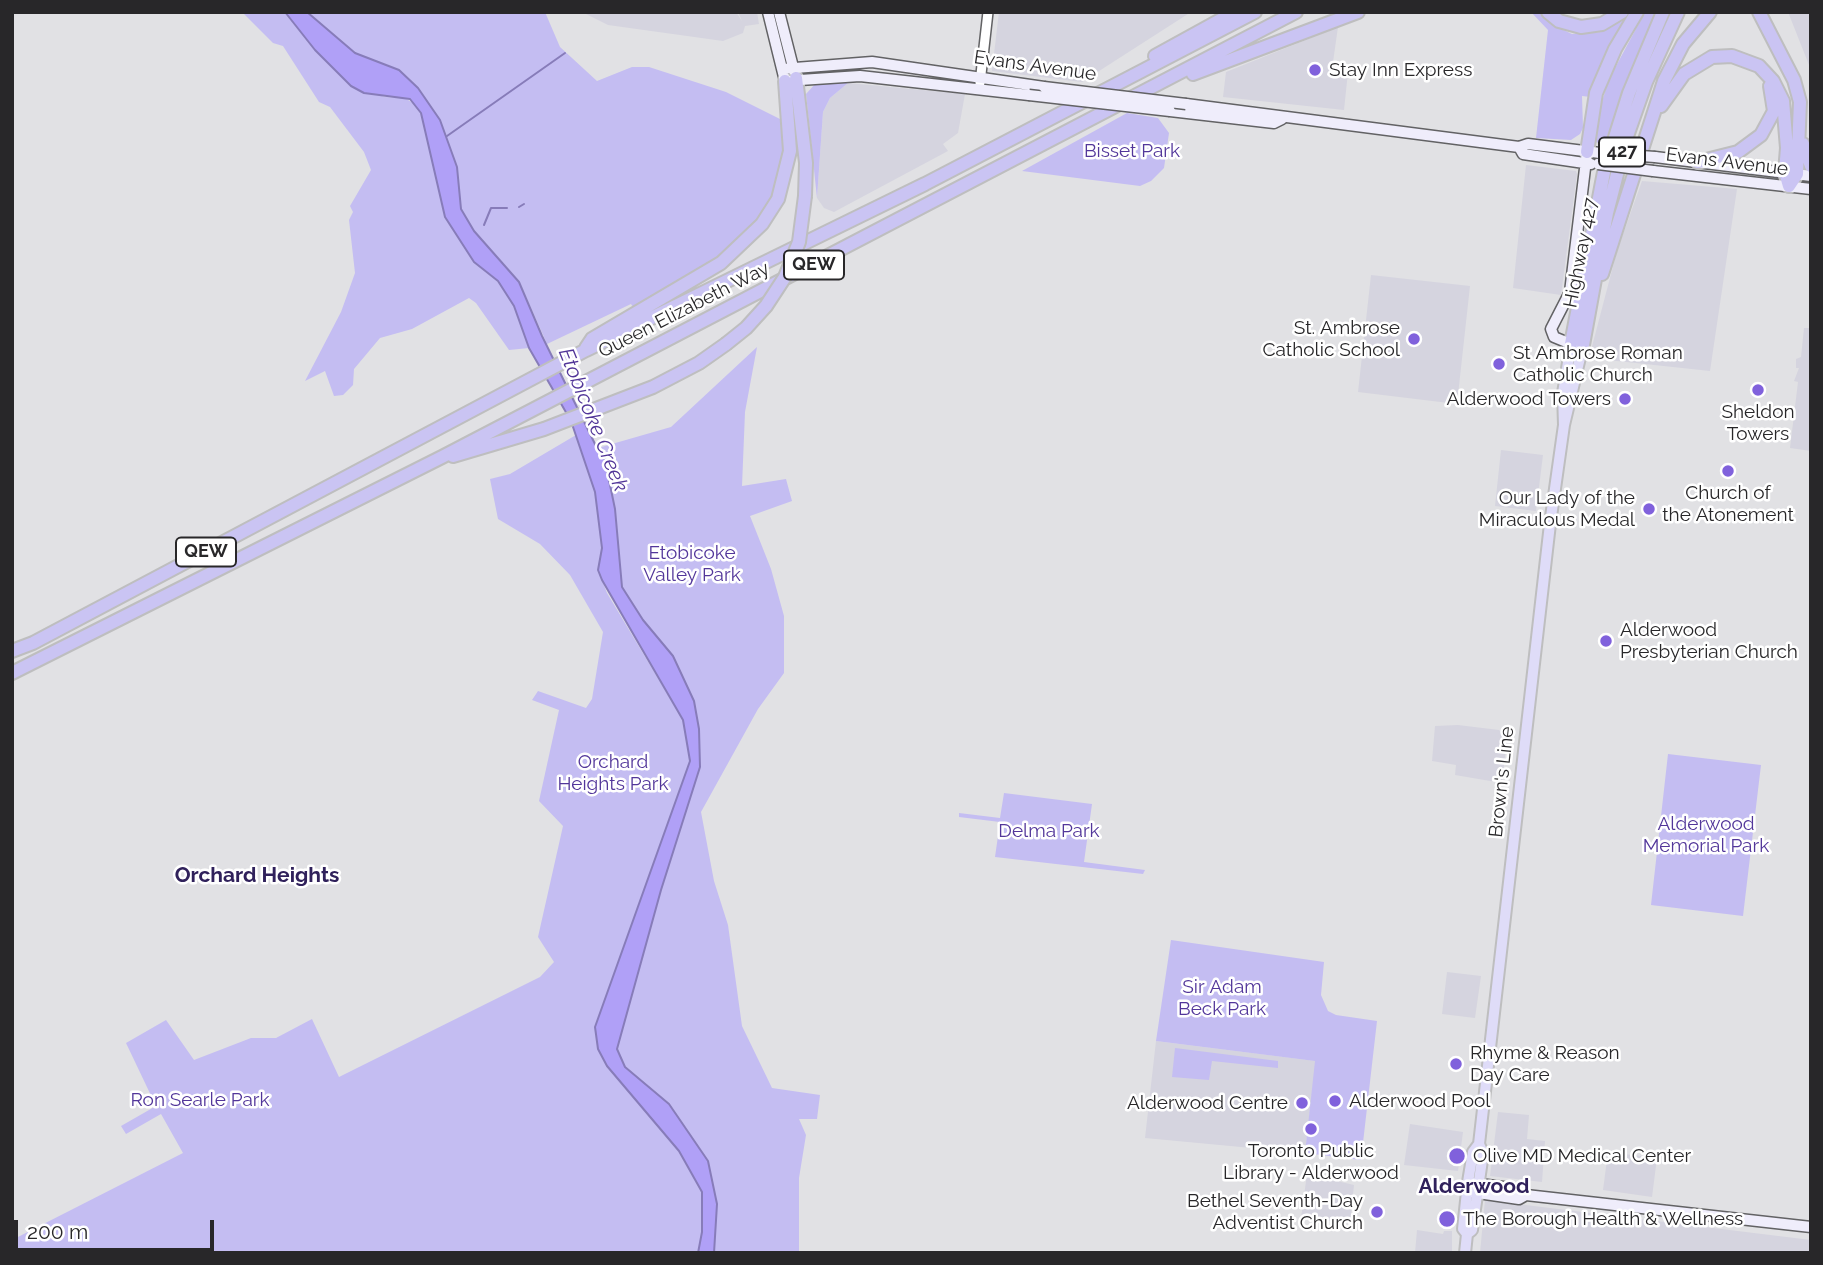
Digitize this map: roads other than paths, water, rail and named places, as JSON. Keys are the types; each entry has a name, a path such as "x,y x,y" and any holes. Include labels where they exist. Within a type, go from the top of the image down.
{"highway":[{"path":"1115,86 1138,65 1235,12"},
{"name":"Queen Elizabeth Way","path":"16,648 33,643 584,350 925,184 1255,12"},
{"name":"Queen Elizabeth Way","path":"12,673 442,457 1296,12"},
{"path":"1153,88 1358,12"},
{"path":"1548,12 1572,25 1592,27 1622,12"},
{"path":"1586,158 1596,93 1615,49 1637,12"},
{"name":"Highway 427","path":"1576,340 1604,172 1629,93 1663,12"},
{"name":"Highway 427","path":"1576,340 1590,300 1626,139 1646,82 1678,12"},
{"path":"1590,300 1599,285 1644,137 1673,62 1710,12"},
{"path":"1759,12 1794,80 1800,102 1804,151 1811,166"},
{"path":"1644,137 1669,91 1692,67 1722,55 1751,62 1777,86 1784,108 1791,173"},
{"path":"1698,162 1728,156 1746,148 1768,126 1774,100 1765,73"},
{"path":"442,457 470,453 544,429 676,376 726,344 746,328 766,306 785,277 799,242 806,196 806,163 789,74"},
{"path":"584,350 592,339 721,263 762,224 778,199 790,151 789,74"},
{"path":"1789,186 1801,132"}],"main road":[{"path":"768,12 789,74"},
{"path":"779,12 789,74"},
{"name":"Evans Avenue","path":"789,74 872,62 1044,87 1274,113 1282,119 1519,147 1528,144 1586,158 1598,164 1811,189"},
{"name":"Evans Avenue","path":"789,74 860,76 980,88 1274,123 1282,119"},
{"name":"Evans Avenue","path":"1586,158 1600,153 1655,157 1811,176"},
{"path":"1576,340 1554,337 1551,329 1570,292 1586,158"},
{"name":"Brown's Line","path":"1465,1253 1467,1234 1472,1230 1473,1152 1479,1144 1525,727 1564,425 1563,394 1576,340"},
{"path":"1473,1188 1518,1199 1526,1195 1811,1227"}],"street":[{"path":"980,88 988,12"}],"waterway":[{"path":"447,136 565,53"},
{"path":"519,207 524,204"},
{"path":"484,225 491,208 507,208"}],"place":[{"name":"Stay Inn Express","path":"1315,70"},
{"name":"St. Ambrose Catholic School","path":"1414,339"},
{"name":"St Ambrose Roman Catholic Church","path":"1499,364"},
{"name":"Sheldon Towers","path":"1758,390"},
{"name":"Alderwood Towers","path":"1625,399"},
{"name":"Church of the Atonement","path":"1728,471"},
{"name":"Our Lady of the Miraculous Medal","path":"1649,509"},
{"name":"Alderwood Presbyterian Church","path":"1606,641"},
{"name":"Rhyme & Reason Day Care","path":"1456,1064"},
{"name":"Alderwood Pool","path":"1335,1101"},
{"name":"Alderwood Centre","path":"1302,1103"},
{"name":"Toronto Public Library - Alderwood","path":"1311,1129"},
{"name":"Olive MD Medical Center","path":"1457,1156"},
{"name":"Bethel Seventh-Day Adventist Church","path":"1377,1212"},
{"name":"The Borough Health & Wellness","path":"1447,1219"}],"district":[{"name":"Orchard Heights","path":"257,876"},
{"name":"Alderwood","path":"1474,1187"}],"park label":[{"name":"Bisset Park","path":"1132,151"},
{"name":"Etobicoke Valley Park","path":"692,564"},
{"name":"Orchard Heights Park","path":"613,773"},
{"name":"Delma Park","path":"1049,831"},
{"name":"Alderwood Memorial Park","path":"1706,835"},
{"name":"Sir Adam Beck Park","path":"1222,998"},
{"name":"Ron Searle Park","path":"200,1100"}],"water label":[{"name":"Etobicoke Creek","path":"593,420"}]}
